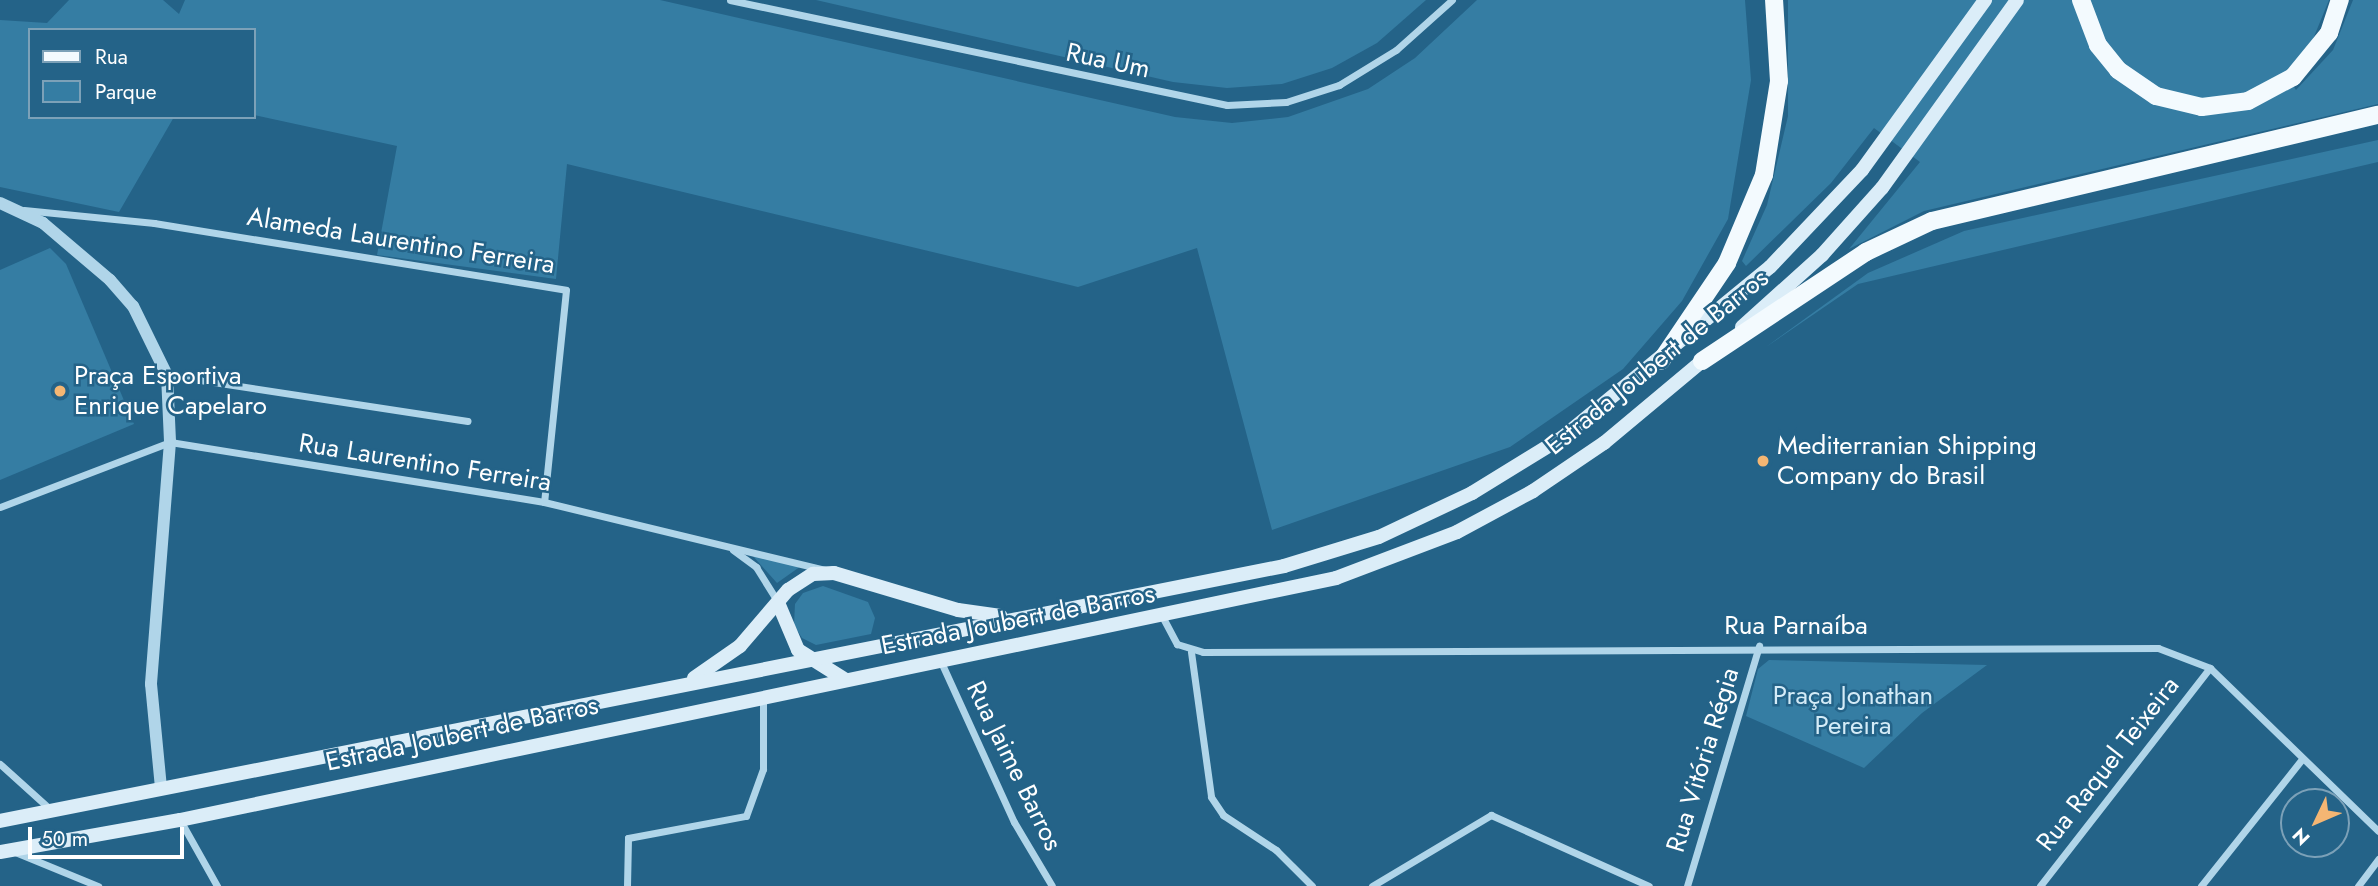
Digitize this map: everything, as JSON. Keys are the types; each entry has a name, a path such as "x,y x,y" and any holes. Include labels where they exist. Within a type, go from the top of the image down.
{"main road":[{"path":"1661,360 1727,263 1764,176 1779,81 1774,0"},
{"name":"Estrada Joubert de Barros","path":"0,821 807,658 1284,566 1379,537 1533,456 1661,360 1802,236 1887,137 1985,0"},
{"name":"Estrada Joubert de Barros","path":"5,851 180,820 763,695 941,662 1336,578 1457,532 1569,468 1702,361 1822,255 1908,153 2017,0"},
{"path":"2081,0 2107,58 2156,96 2218,107 2248,101 2288,80 2324,41 2340,0"},
{"path":"1702,361 1866,252 1932,221 2378,115"},
{"path":"684,684 740,646 803,578 834,573 958,610 1031,615"},
{"path":"779,606 790,640 807,658 844,679"}],"street":[{"name":"Rua Um","path":"730,0 1227,105 1286,102 1339,85 1396,50 1452,0"},
{"path":"0,203 16,210 76,248 110,280 133,306 167,375 170,442 151,684 161,787"},
{"name":"Alameda Laurentino Ferreira","path":"16,210 154,223 566,290 544,502"},
{"path":"167,375 467,421"},
{"path":"0,507 170,442"},
{"name":"Rua Laurentino Ferreira","path":"170,442 544,502 834,573"},
{"name":"Rua Laurentino Ferreira","path":"726,547 756,568 779,606"},
{"path":"1162,616 1172,638 1191,652 1211,797 1223,815 1276,850 1312,886"},
{"name":"Rua Parnaíba","path":"1191,652 1759,646 2158,648 2210,668 2378,831"},
{"name":"Rua Vitória Régia","path":"1686,886 1759,646"},
{"name":"Rua Jaime Barros","path":"941,662 1014,822 1052,886"},
{"name":"Rua Raquel Teixeira","path":"2040,886 2210,668"},
{"path":"627,886 628,838 746,816 763,769 763,695"},
{"path":"2201,886 2302,759"},
{"path":"0,764 52,811"},
{"path":"1372,886 1491,815 1650,886"},
{"path":"180,820 217,886"},
{"path":"5,851 98,886"},
{"path":"2358,886 2378,859"}],"green space":[{"path":"69,0 163,0 179,14 185,0 660,0 1175,117 1232,123 1288,117 1368,89 1415,58 1477,0 1745,0 1751,80 1728,219 1682,301 1623,369 1510,447 1272,530 1197,248 1078,287 567,164 556,279 377,255 397,146 256,115 256,28 28,28 28,119 173,119 119,212 0,187 0,20 47,23"},
{"path":"816,0 1426,0 1377,43 1332,68 1282,84 1227,88 1173,82"},
{"path":"1788,0 2329,0 2311,44 2284,73 2296,90 2333,50 2353,0 2378,0 2378,104 1924,211 1849,249 1920,162 1874,128 1831,183 1746,266 1742,261 1767,205 1788,116"},
{"path":"2378,140 2378,162 1858,284 1766,347 1868,273 1964,231"},
{"name":"Praça Esportiva Enrique Capelaro","path":"50,248 66,264 134,424 0,480 0,270"},
{"path":"752,555 801,566 777,583"},
{"path":"823,586 868,602 875,618 871,634 816,645 802,638 794,625 795,604 803,593"},
{"name":"Praça Jonathan Pereira","path":"1769,660 1987,665 1922,713 1864,768 1746,716 1758,669"}],"place":[{"name":"Praça Esportiva Enrique Capelaro","path":"60,391"},
{"name":"Mediterranian Shipping Company do Brasil","path":"1763,461"}]}
